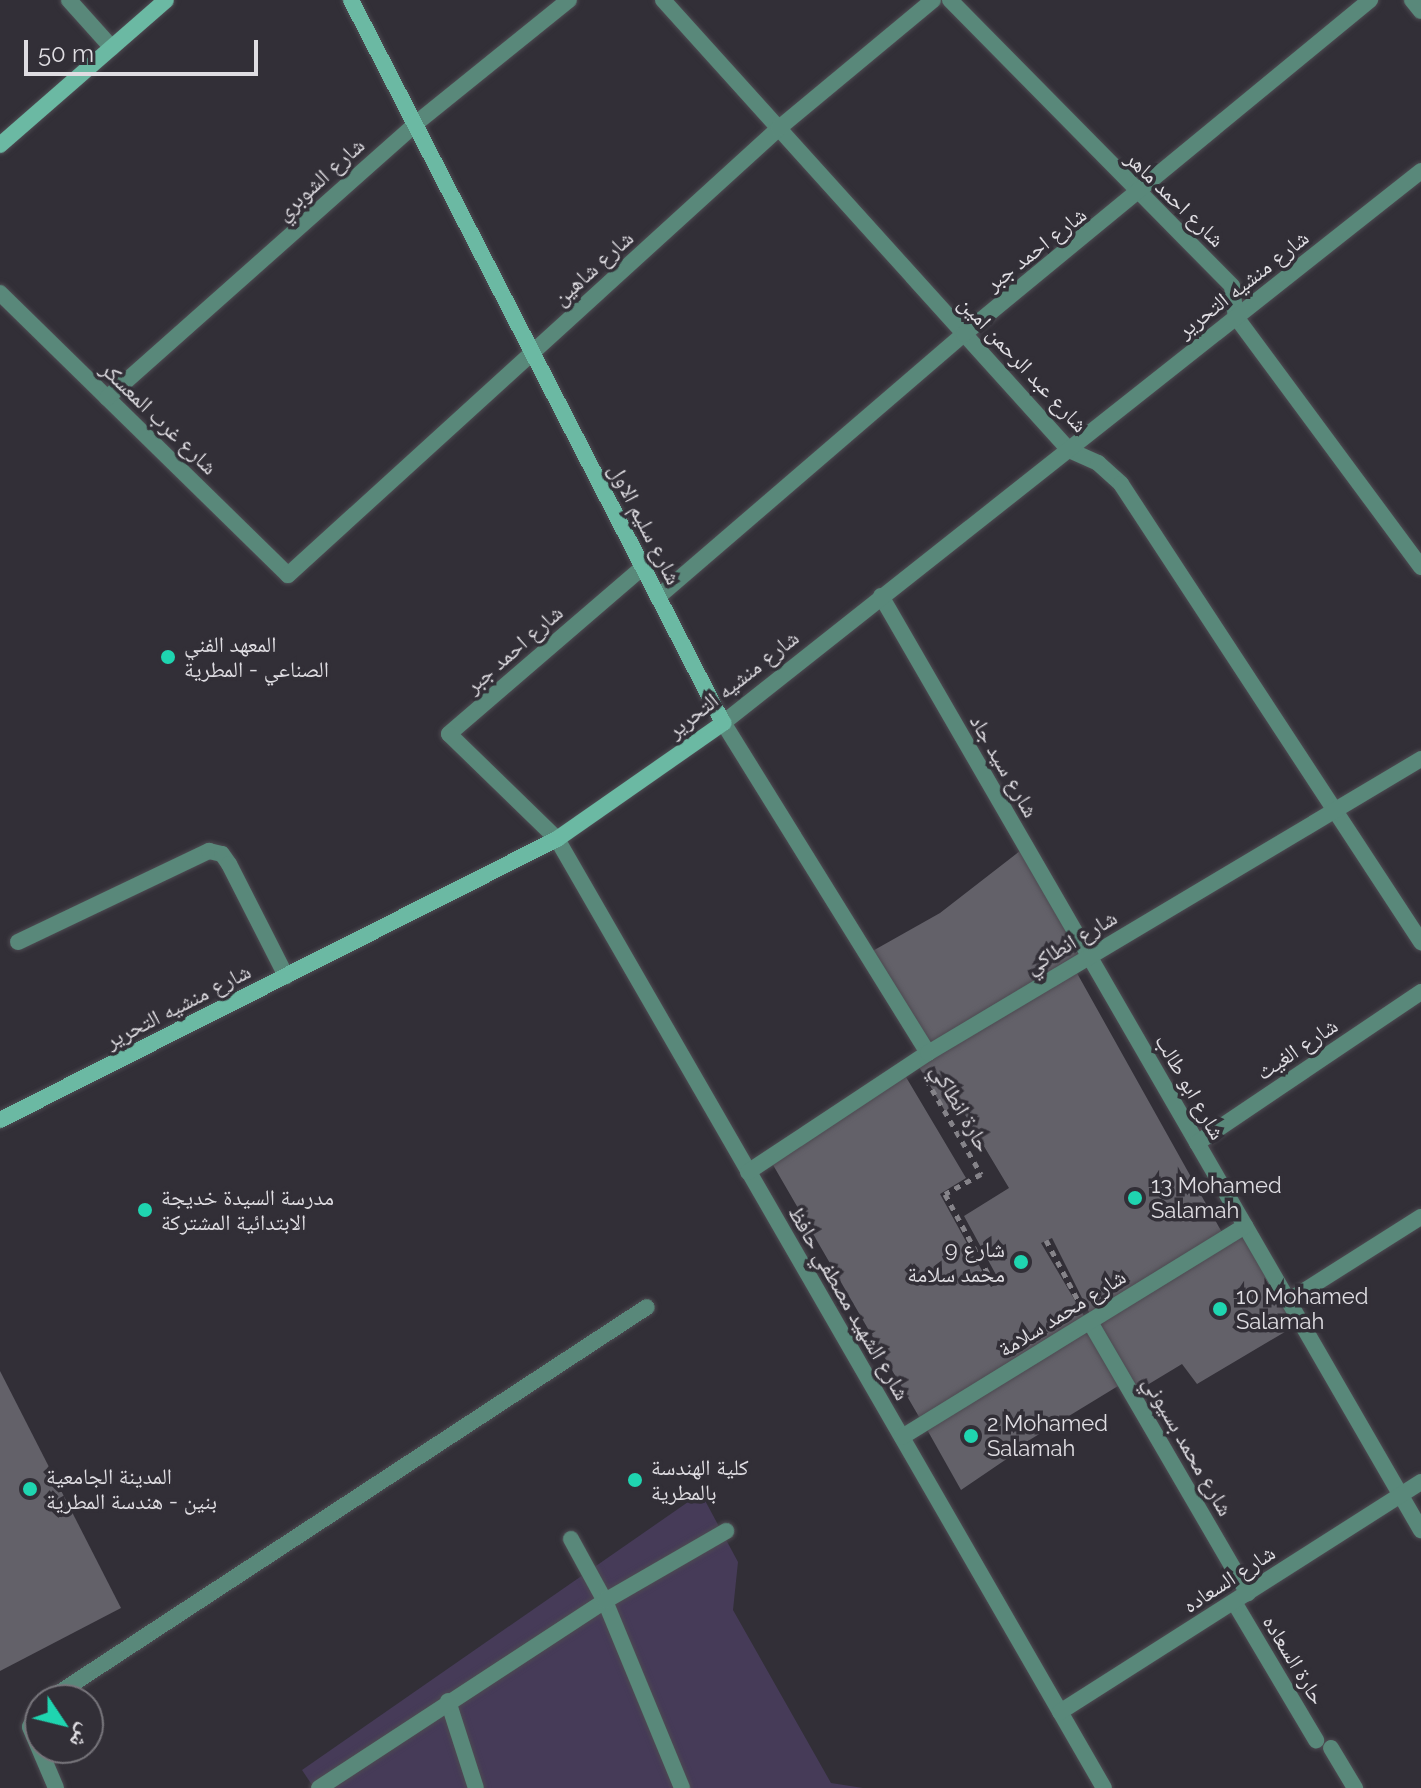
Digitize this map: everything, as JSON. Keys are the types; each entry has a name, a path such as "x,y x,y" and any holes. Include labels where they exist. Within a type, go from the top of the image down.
{"street":[{"path":"69,0 112,48"},
{"path":"0,145 166,0"},
{"name":"شارع سليم الاول","path":"351,0 723,723 922,1057"},
{"name":"شارع الشوبري","path":"107,398 414,125 569,0"},
{"name":"شارع عبد الرحمن امين","path":"663,0 1069,450 1098,463 1121,484 1421,942"},
{"name":"شارع شاهين","path":"288,575 779,128 933,0"},
{"name":"شارع احمد ماهر","path":"950,0 1138,196 1232,286 1236,317 1421,567"},
{"name":"شارع احمد جبر","path":"658,597 964,334 1138,196 1370,0"},
{"path":"1412,0 1421,11"},
{"name":"شارع منشيه التحرير","path":"0,1120 557,839 723,723 1421,171"},
{"name":"شارع غرب المعسكر","path":"0,293 288,575"},
{"name":"شارع احمد جبر","path":"557,839 449,734 643,567"},
{"name":"شارع سيد جاد","path":"881,596 1089,957"},
{"name":"شارع انطاكي","path":"748,1172 922,1057 1421,759"},
{"name":"شارع الشهيد مصطفي حافظ","path":"557,839 1104,1788"},
{"path":"18,942 209,851 222,854 229,864 286,976"},
{"name":"شارع ابو طالب","path":"1089,957 1421,1530"},
{"name":"شارع الغيث","path":"1197,1143 1421,992"},
{"path":"1288,1301 1421,1217"},
{"name":"شارع محمد سلامة","path":"902,1437 1245,1226"},
{"path":"72,1684 647,1307"},
{"name":"شارع محمد بسيوني","path":"1090,1322 1241,1597"},
{"name":"شارع السعاده","path":"1060,1712 1421,1482"},
{"path":"319,1788 605,1601 726,1531"},
{"path":"571,1539 605,1601 682,1788"},
{"name":"حارة السعاده","path":"1241,1597 1323,1744 1355,1788"},
{"path":"448,1701 476,1788"},
{"path":"46,1764 56,1788"}],"path":[{"name":"حارة انطاكي","path":"922,1057 981,1174 945,1194 992,1281"},
{"path":"1046,1240 1090,1322"}],"shaded area":[{"path":"701,1493 738,1562 733,1610 831,1783 863,1788 314,1788 302,1770"}],"building":[{"path":"1025,847 1089,957 1073,966 1224,1236 1092,1318 1052,1238 1041,1243 1087,1321 922,1422 769,1158 903,1072 966,1178 940,1194 991,1287 1000,1282 964,1216 1009,1188 958,1103 945,1111 916,1062 928,1054 869,953 940,913"},
{"name":"10 Mohamed Salamah","path":"1242,1231 1295,1326 1197,1384 1182,1364 1134,1393 1093,1323"},
{"path":"1089,1327 1123,1383 1018,1447 1020,1450 961,1490 925,1426"},
{"name":"المدينة الجامعية بنين - هندسة المطرية","path":"0,1371 121,1608 0,1671"}],"place":[{"name":"المعهد الفني الصناعي - المطرية","path":"168,657"},
{"name":"13 Mohamed Salamah","path":"1135,1198"},
{"name":"مدرسة السيدة خديجة الابتدائية المشتركة","path":"145,1210"},
{"name":"9 شارع محمد سلامة","path":"1021,1262"},
{"name":"10 Mohamed Salamah","path":"1220,1309"},
{"name":"2 Mohamed Salamah","path":"971,1436"},
{"name":"كلية الهندسة بالمطرية","path":"635,1480"},
{"name":"المدينة الجامعية بنين - هندسة المطرية","path":"30,1489"}]}
